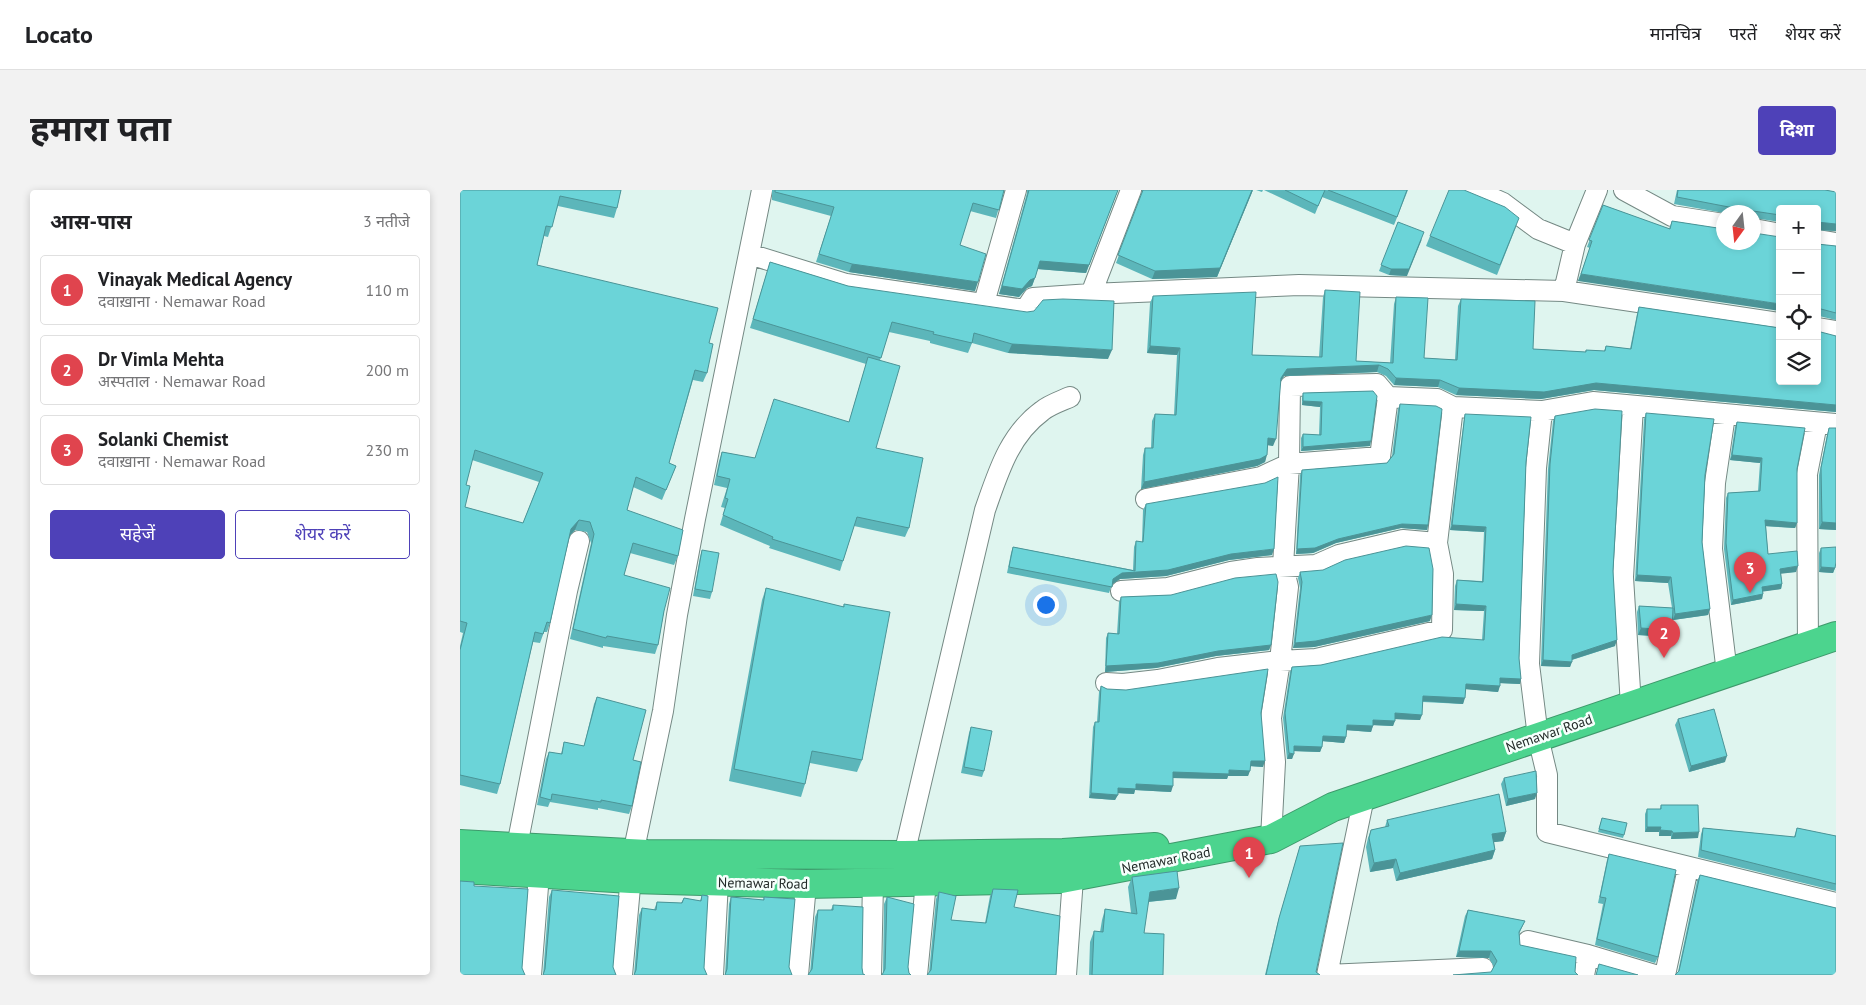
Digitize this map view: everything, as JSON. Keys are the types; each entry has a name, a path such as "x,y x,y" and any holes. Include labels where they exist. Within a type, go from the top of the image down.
{"highway":[{"name":"Nemawar Road","path":"460,870 539,874 632,866 904,856 1063,853 1164,847 1271,831 1366,782 1537,729 1808,637 1836,618"},
{"name":"Nemawar Road","path":"1808,637 1836,636"},
{"name":"Nemawar Road","path":"460,844 517,846 718,882 806,884 1073,878 1271,831 1364,797 1537,729"}],"street":[{"path":"622,975 632,866 663,711 677,615 762,190"},
{"path":"984,303 1016,190"},
{"path":"1091,294 1131,190"},
{"path":"1474,190 1503,203 1538,229 1576,244"},
{"path":"1564,291 1576,244 1597,190"},
{"path":"1624,190 1672,216 1716,223"},
{"path":"1761,230 1776,233"},
{"path":"1821,241 1836,243"},
{"path":"749,254 846,284 1025,310 1034,298 1299,285 1564,291 1776,322"},
{"path":"1821,329 1836,331"},
{"path":"1271,831 1275,762 1271,718 1280,661 1288,587 1282,566 1290,386 1377,384 1388,396 1437,399 1454,407 1542,411 1593,402 1826,424 1807,474 1808,637"},
{"path":"1146,500 1261,477 1288,464 1380,457 1388,396"},
{"path":"904,856 985,510 1005,454 1022,429 1043,410 1070,397"},
{"path":"1630,698 1623,577 1633,406"},
{"path":"1106,683 1123,684 1158,680 1218,668 1280,661 1316,660 1442,630 1443,574 1437,543 1454,407"},
{"path":"1542,411 1536,468 1529,664 1537,729 1547,775 1547,832 1836,903"},
{"path":"1725,415 1715,483 1712,549 1726,664"},
{"path":"1122,591 1168,588 1232,572 1282,566 1316,565 1338,555 1404,540 1437,543"},
{"path":"517,846 567,591 579,541"},
{"path":"1364,797 1327,975 1483,968"},
{"path":"1665,975 1688,868"},
{"path":"531,975 539,874"},
{"path":"1066,975 1073,878"},
{"path":"712,975 718,882"},
{"path":"917,975 926,882"},
{"path":"871,975 873,883"},
{"path":"798,975 806,884"},
{"path":"1528,941 1588,954 1655,975"},
{"path":"1584,975 1588,954"}],"building":[{"path":"460,190 621,190 617,208 560,196 552,227 546,226 537,265 718,308 709,343 713,344 707,373 695,370 669,463 676,466 666,490 636,477 627,510 683,530 678,556 633,543 624,575 670,588 658,645 607,636 606,638 573,629 594,534 590,522 579,520 571,529 550,623 547,622 543,634 535,632 500,784 460,775 460,650 467,623 460,621","holes":["475,450 543,473 523,523 465,507 470,486 466,485"]},
{"path":"775,190 1004,190 999,210 973,203 960,245 986,254 978,282 852,264 819,254 834,207 775,192"},
{"path":"1029,190 1118,190 1089,265 1040,261 1035,278 1030,280 1022,289 1002,286"},
{"path":"1143,190 1252,190 1220,268 1155,271 1118,255"},
{"path":"1285,190 1325,190 1318,206"},
{"path":"1328,190 1407,190 1397,217"},
{"path":"1449,190 1464,190 1505,207 1519,218 1500,265 1430,236"},
{"path":"1678,190 1825,190 1836,192 1836,224 1821,222 1821,205 1776,205 1776,214 1761,212 1761,205 1718,205 1677,197"},
{"path":"1603,205 1670,229 1672,221 1716,228 1716,250 1761,250 1761,234 1776,236 1776,303 1581,274 1592,241 1589,240"},
{"path":"1398,222 1424,232 1409,269 1391,269 1381,265"},
{"path":"1821,244 1836,246 1836,313 1821,309"},
{"path":"770,262 848,286 1027,312 1034,311 1043,300 1114,301 1112,350 1012,344 974,333 972,343 892,322 881,358 753,319"},
{"path":"1325,290 1360,292 1356,361 1393,363 1396,297 1428,298 1424,358 1457,360 1461,299 1535,301 1533,349 1586,352 1586,350 1605,351 1606,346 1631,349 1639,307 1776,327 1776,385 1821,385 1821,332 1836,336 1836,405 1596,383 1544,392 1459,388 1440,380 1396,378 1388,369 1379,365 1287,369 1281,378 1276,439 1268,438 1267,455 1260,459 1144,482 1145,448 1153,448 1155,414 1176,415 1180,348 1150,346 1153,296 1256,292 1252,355 1322,357"},
{"path":"868,357 900,366 876,448 923,458 909,528 857,517 843,561 772,539 773,537 723,515 728,499 725,498 730,479 717,476 722,452 755,458 774,399 849,422"},
{"path":"1373,391 1377,396 1371,441 1303,447 1303,434 1321,435 1322,402 1303,401 1303,393"},
{"path":"1400,404 1436,406 1442,409 1428,525 1402,524 1338,539 1315,548 1297,549 1302,470 1387,463 1394,454"},
{"path":"1595,409 1622,411 1613,571 1617,640 1572,655 1572,662 1543,660 1550,464 1555,416"},
{"path":"1646,413 1714,419 1705,475 1702,542 1710,609 1675,614 1671,577 1637,575"},
{"path":"1465,414 1531,417 1526,462 1519,658 1521,679 1500,678 1500,686 1466,684 1465,698 1423,696 1422,715 1395,713 1395,721 1373,720 1373,726 1347,725 1346,737 1323,736 1322,747 1294,746 1294,754 1289,753 1285,713 1292,667 1321,665 1442,637 1484,640 1486,606 1456,604 1457,580 1483,582 1486,527 1452,525"},
{"path":"1737,422 1805,428 1797,469 1797,523 1765,520 1768,554 1797,551 1798,566 1780,569 1782,584 1762,587 1763,594 1733,600 1726,543 1728,493 1760,491 1762,458 1732,455"},
{"path":"1829,428 1836,428 1836,523 1822,522 1821,468"},
{"path":"1278,477 1274,549 1231,554 1168,570 1122,573 1113,579 1112,587 1009,567 1013,547 1135,571 1136,541 1143,542 1146,504 1265,483"},
{"path":"1406,546 1429,548 1433,569 1432,615 1316,641 1295,643 1302,582 1300,572 1323,570 1345,560"},
{"path":"1836,547 1835,568 1821,567 1821,548"},
{"path":"702,550 719,553 712,592 695,589"},
{"path":"1276,574 1278,582 1271,645 1218,651 1158,663 1106,666 1108,633 1119,634 1121,597 1171,595 1235,578"},
{"path":"766,588 844,607 844,604 890,612 862,760 812,751 805,784 734,769"},
{"path":"1639,606 1673,608 1672,630 1641,628"},
{"path":"1268,669 1261,713 1265,761 1251,761 1250,771 1229,770 1229,774 1173,772 1173,786 1136,784 1136,789 1118,788 1118,795 1091,793 1095,722 1099,722 1101,686 1107,689 1126,690"},
{"path":"597,697 646,710 633,760 641,762 632,806 552,794 551,800 540,797 549,752 562,754 564,742 584,746"},
{"path":"1714,709 1727,756 1691,766 1678,719"},
{"path":"971,727 992,731 984,771 964,767"},
{"path":"1536,771 1537,793 1508,799 1504,778"},
{"path":"1499,794 1506,832 1492,834 1495,850 1400,873 1396,859 1374,863 1369,838 1371,830 1389,826 1387,820"},
{"path":"1661,805 1698,805 1699,832 1673,833 1672,831 1660,830 1661,827 1647,827 1647,809 1661,809"},
{"path":"1602,818 1627,823 1624,835 1599,829"},
{"path":"1703,828 1795,837 1797,828 1836,836 1836,884 1701,850"},
{"path":"1343,843 1316,972 1320,975 1266,975 1279,918 1300,846"},
{"path":"1609,854 1676,870 1658,957 1597,939 1606,898 1600,897"},
{"path":"1177,871 1179,888 1150,892 1144,933 1164,934 1163,975 1092,975 1094,931 1103,932 1105,909 1137,914 1132,877"},
{"path":"1700,875 1836,908 1836,975 1675,975 1679,971"},
{"path":"460,881 474,882 474,886 528,889 522,968 525,975 460,975"},
{"path":"993,889 1018,890 1014,907 1060,916 1056,975 927,975 931,970 939,892 956,896 951,920 986,923"},
{"path":"552,890 619,896 613,967 616,975 543,975"},
{"path":"702,895 708,896 704,968 707,975 634,975 642,908 656,910 657,902 682,903 684,898 701,901"},
{"path":"731,897 764,900 764,897 795,899 789,967 792,975 725,975 727,969"},
{"path":"887,897 914,904 908,967 911,975 882,975 885,969"},
{"path":"833,905 863,907 862,968 865,975 808,975 812,969 818,910 833,910"},
{"path":"1468,910 1525,921 1519,932 1520,945 1576,957 1575,972 1578,975 1453,975 1491,972 1497,961 1491,951 1459,951"},
{"path":"1599,964 1638,975 1596,975"}],"place":[{"name":"Solanki Chemist","path":"1750,593"},
{"name":"Dr Vimla Mehta","path":"1664,658"},
{"name":"Vinayak Medical Agency","path":"1249,878"}]}
